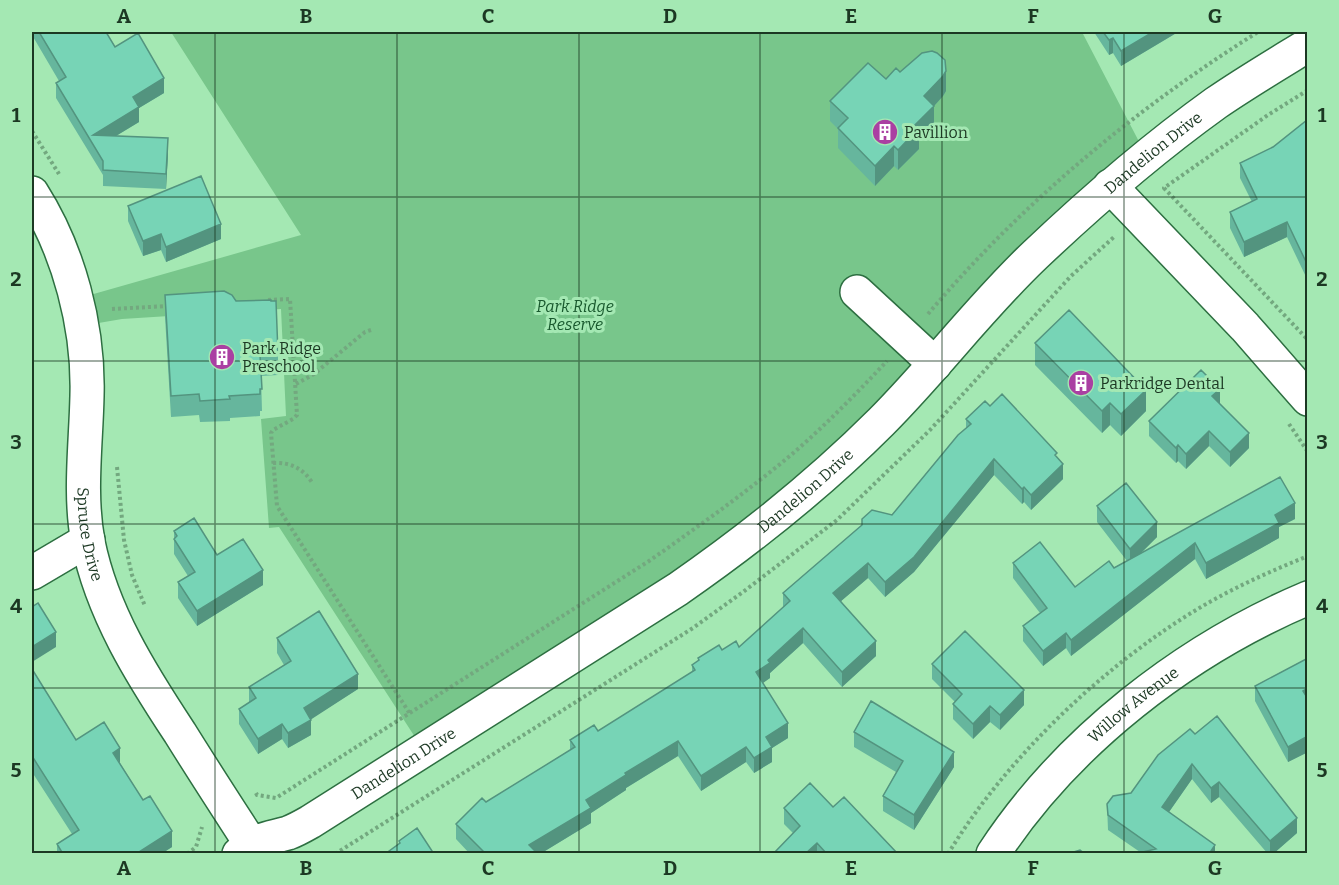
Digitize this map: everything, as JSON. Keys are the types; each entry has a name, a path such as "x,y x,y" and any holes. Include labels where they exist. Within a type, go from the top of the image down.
{"street":[{"name":"Dandelion Drive","path":"245,849 267,837 289,833 310,822 678,589 728,554 842,460 882,421 1002,288 1110,186 1216,103 1308,45"},
{"path":"1110,186 1245,327 1308,399"},
{"name":"Spruce Drive","path":"32,193 62,255 73,288 86,353 87,384 83,466 88,540 106,599 125,644 245,849"},
{"path":"857,292 935,364"},
{"path":"32,573 88,540"},
{"name":"Willow Avenue","path":"993,854 1034,801 1065,766 1096,734 1133,702 1191,660 1228,637 1254,622 1308,598"}],"path":[{"path":"1308,90 1268,115 1164,188 1308,340"},
{"path":"266,300 290,299 296,384 297,415 271,433 276,499 279,510 410,714"},
{"path":"114,319 112,309 171,306"},
{"path":"296,384 314,374 357,338 371,330"},
{"path":"251,785 257,795 276,798 523,643 695,530 786,459 838,411 908,338"},
{"path":"273,463 293,465 303,471 313,484"},
{"path":"117,465 124,540 132,575 147,612"},
{"path":"187,854 196,847 203,829"}],"green space":[{"name":"Park Ridge Reserve","path":"171,32 1082,32 1147,157 841,460 424,751 279,527 269,528 261,419 286,416 281,309 122,319 81,326 76,299 301,235"}],"building":[{"path":"39,32 106,32 115,47 138,33 164,78 133,97 139,107 93,135 168,138 166,174 103,170 103,161 56,83 66,77"},
{"path":"1103,32 1153,32 1121,51 1113,38 1109,40"},
{"path":"932,51 945,60 946,71 924,96 934,106 915,125 919,128 898,150 894,146 875,166 838,128 848,118 830,101 868,63 886,79 896,68 900,72 922,53"},
{"path":"1307,120 1308,266 1287,222 1244,242 1230,212 1257,199 1240,163 1273,147"},
{"path":"201,176 221,224 166,247 161,234 143,241 128,206"},
{"name":"Park Ridge Preschool","path":"224,291 232,295 236,301 276,301 278,354 260,355 262,389 260,389 260,394 200,401 199,394 171,396 165,295"},
{"path":"1069,310 1146,390 1121,414 1110,403 1102,411 1035,343"},
{"path":"1201,370 1220,389 1212,396 1249,433 1230,452 1209,431 1186,454 1178,445 1176,448 1149,421"},
{"path":"1002,394 1057,453 1055,455 1063,464 1031,495 1024,487 1022,489 994,459 914,557 885,582 868,563 833,593 876,641 842,672 803,628 768,660 770,663 756,672 788,723 766,737 772,747 754,758 746,747 701,776 678,741 586,800 591,808 529,845 536,852 535,854 486,854 456,824 482,798 486,802 575,747 570,740 594,725 598,731 695,670 692,665 699,660 698,658 719,645 722,650 736,641 739,647 790,601 783,593 862,525 862,519 872,510 892,515 958,435 971,424 966,419 985,401 990,406"},
{"path":"1280,477 1295,503 1275,515 1279,523 1206,563 1195,543 1071,640 1066,633 1043,651 1023,626 1047,608 1013,563 1040,542 1075,587 1109,561 1114,568"},
{"path":"1126,483 1157,522 1130,549 1097,506"},
{"path":"194,518 217,555 243,539 263,570 197,611 178,582 195,572 174,539 177,536 174,531"},
{"path":"38,603 56,632 32,647 32,607"},
{"path":"319,611 358,674 304,708 311,720 288,733 282,724 258,739 239,709 256,698 249,687 291,661 277,638"},
{"path":"965,631 1024,690 1000,715 990,706 973,724 953,704 962,694 932,664"},
{"path":"1308,658 1308,688 1303,691 1308,699 1308,736 1288,747 1255,686"},
{"path":"32,669 76,740 104,722 120,748 113,753 143,800 150,796 172,831 136,854 63,854 57,844 79,830 32,756"},
{"path":"871,701 954,752 914,815 883,796 903,761 854,732"},
{"path":"1217,716 1297,818 1270,841 1219,782 1211,788 1192,764 1162,807 1215,845 1209,854 1134,854 1156,849 1108,815 1107,804 1113,796 1131,793 1158,755 1190,729 1195,734"},
{"path":"810,783 833,807 844,797 898,854 827,854 817,843 805,854 773,854 800,826 784,808"},
{"path":"417,828 434,854 385,854 400,843 399,841"},
{"path":"1080,850 1085,854 1067,854"}],"place":[{"name":"Pavillion","path":"885,132"},
{"name":"Park Ridge Preschool","path":"222,357"},
{"name":"Parkridge Dental","path":"1081,383"}]}
